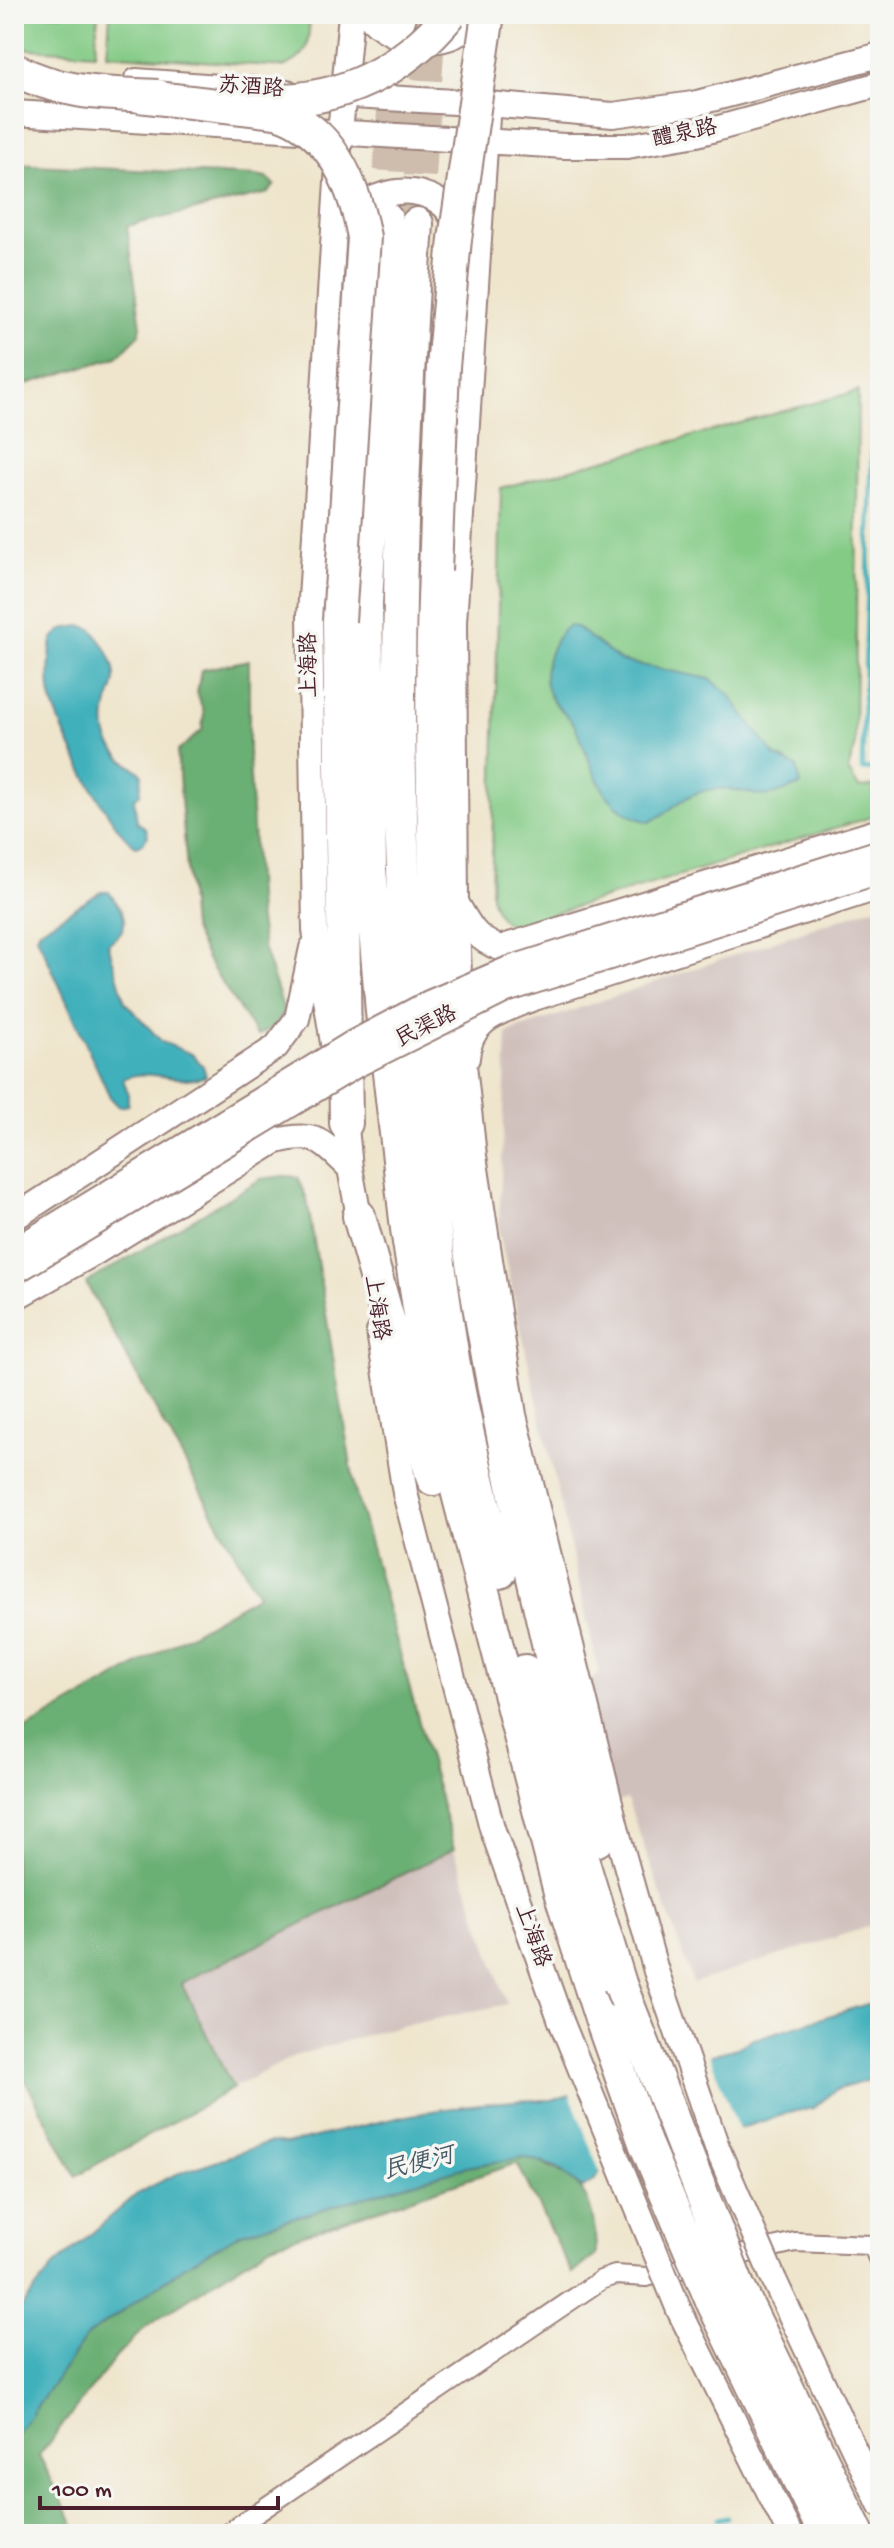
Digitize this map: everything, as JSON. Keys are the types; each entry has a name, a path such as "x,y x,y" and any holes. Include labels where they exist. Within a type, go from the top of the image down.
{"highway":[{"path":"488,14 455,239 443,367 430,680 432,830 442,1028 454,1137 489,1364 586,1800 637,1979"},
{"path":"14,71 36,81 86,93 290,101 351,88 394,66 436,30 413,16"},
{"path":"139,96 276,112 304,124 324,144 348,179 361,220 363,249 339,621 346,1123"},
{"name":"上海路","path":"825,2534 724,2292 663,2096 637,1979 556,1778 509,1615 454,1363 432,1214 410,984 403,868 399,676 405,426 401,221 366,604 370,869 382,1012 407,1229 425,1347 456,1486 560,1892 645,2143 724,2292 858,2534"},
{"path":"359,1216 522,1806 560,1892"}],"main road":[{"name":"上海路","path":"351,14 340,133 310,615 315,930 346,1123 350,1168 405,1493 492,1828 561,2021 679,2310 790,2534"},
{"path":"413,16 373,22 412,40 435,41 463,29 477,14"},
{"name":"上海路","path":"496,14 454,622 456,902 462,1047 474,1156 514,1415 620,1843 637,1979 880,2504"},
{"name":"醴泉路","path":"488,104 613,115 693,104 880,55"},
{"name":"苏酒路","path":"14,71 488,104"},
{"name":"醴泉路","path":"485,141 627,146 697,134 880,84"},
{"name":"苏酒路","path":"14,113 485,141"},
{"path":"326,357 339,245 345,220 362,203 392,192 423,195 438,201 451,213 461,233 471,357"},
{"path":"456,902 474,933 485,943 500,948 880,831"},
{"name":"民渠路","path":"14,1251 353,1043 429,1003 509,969 880,852"},
{"name":"民渠路","path":"14,1272 356,1065 469,1006 506,990 880,871"},
{"path":"466,1088 470,1036 481,1024 500,1012 531,999 880,887"},
{"path":"14,1218 276,1047 297,1019 315,930"},
{"path":"14,1298 96,1252 274,1142 298,1135 323,1143 350,1168"}],"street":[{"path":"226,2534 601,2280 615,2275 646,2277 795,2242 872,2245 880,2263"}],"shaded area":[{"path":"880,905 880,1923 693,1983 627,1799 616,1802 579,1693 599,1673 499,1232 507,1033"},
{"path":"454,1849 507,2004 387,2029 294,2056 233,2088 180,1983"}],"green space":[{"path":"14,14 98,14 95,53 14,48"},
{"path":"110,14 310,14 304,53 283,67 107,54"},
{"path":"14,164 257,176 275,185 268,193 127,226 141,326 139,335 117,357 14,388"},
{"path":"858,391 855,748 848,770 859,788 874,786 875,816 513,926 508,924 498,914 491,896 501,488"},
{"path":"249,660 249,759 258,914 263,947 285,1013 272,1028 257,1036 209,963 192,928 177,752 202,730 204,713 197,694 201,670"},
{"path":"298,1177 307,1199 355,1490 454,1849 181,1983 233,2088 76,2176 14,2059 14,1736 258,1595 86,1283 261,1179"},
{"path":"525,2157 572,2180 588,2202 596,2255 572,2274 517,2163 271,2245 146,2326 117,2356 39,2455 79,2534 14,2534 14,2439 87,2336 185,2266 241,2233 466,2167"}],"water":[{"path":"83,626 92,629 104,646 115,672 106,715 107,736 116,753 142,773 140,794 134,799 137,822 146,828 148,836 136,846 99,800 63,730 51,696 52,640 61,631"},
{"path":"568,626 576,627 621,661 710,679 728,693 775,756 797,767 801,785 763,796 713,789 684,799 649,822 619,808 594,773 576,728 552,699 546,686 548,657 556,639"},
{"path":"101,892 109,892 124,919 122,930 108,944 125,1002 162,1042 192,1054 203,1066 206,1076 185,1079 143,1074 123,1079 128,1105 119,1107 110,1097 37,936 40,930"},
{"name":"民便河","path":"880,2000 880,2077 835,2090 813,2108 600,2172 594,2181 582,2188 556,2167 525,2157 466,2167 241,2233 185,2266 87,2336 14,2439 14,2317 53,2267 138,2193 174,2175 271,2142 286,2144 451,2108 552,2100 737,2048 751,2040"}],"pier":[{"path":"708,2052 740,2133 602,2177 569,2091"}],"waterway":[{"path":"876,770 862,769 880,216"},
{"path":"718,2519 727,2517"},
{"path":"653,2534 693,2524"}],"tunnel":[{"path":"417,224 430,20"},
{"path":"386,219 396,66"}]}
